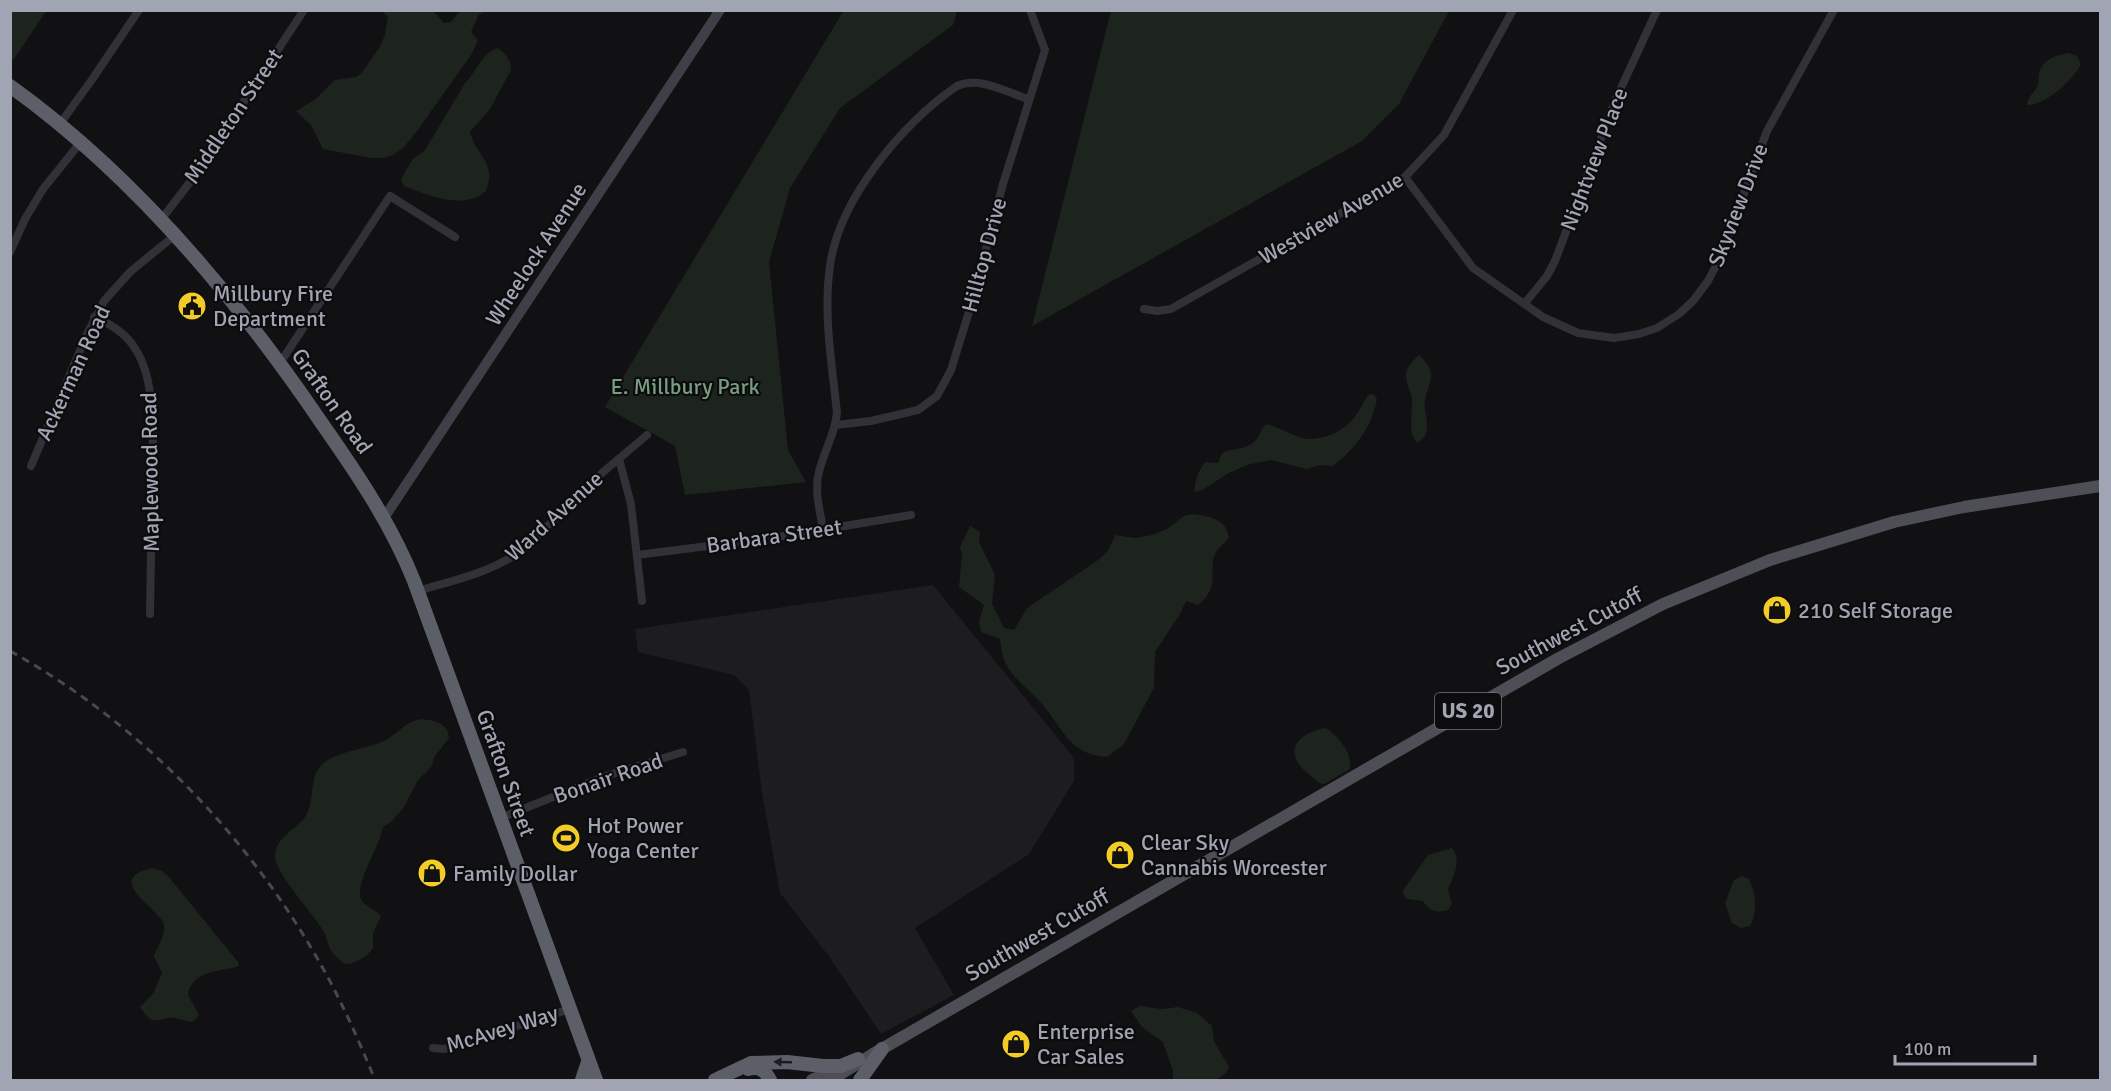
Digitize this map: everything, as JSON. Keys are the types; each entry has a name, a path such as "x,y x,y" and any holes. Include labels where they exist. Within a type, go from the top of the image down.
{"highway":[{"name":"Grafton Road","path":"10,86 80,143 160,221 254,329 280,363 362,481 384,518 404,555 439,650"},
{"name":"Grafton Street","path":"439,650 596,1080"},
{"path":"860,1080 882,1049"},
{"name":"Southwest Cutoff","path":"842,1066 858,1059"},
{"path":"582,1080 588,1062"},
{"path":"715,1080 751,1064 787,1062 842,1066"},
{"path":"724,1080 752,1068 764,1071 770,1080"}],"main road":[{"name":"Southwest Cutoff","path":"831,1080 1559,658 1664,604 1770,560 1871,528 1964,507 2100,486"},
{"name":"Southwest Cutoff","path":"858,1059 882,1049"},
{"name":"Southwest Cutoff","path":"812,1080 842,1066"}],"street":[{"path":"59,125 139,10"},
{"name":"Middleton Street","path":"160,221 197,173 304,10"},
{"name":"Wheelock Avenue","path":"384,518 720,10"},
{"name":"Hilltop Drive","path":"836,425 909,414 925,406 937,396 951,370 972,302 1003,184 1044,50 1030,10"},
{"name":"Westview Avenue","path":"1143,309 1156,312 1171,309 1405,177 1444,135 1513,10"},
{"name":"Nightview Place","path":"1525,303 1547,276 1555,261 1615,101 1658,10"},
{"name":"Skyview Drive","path":"1405,177 1473,268 1544,317 1578,333 1614,338 1657,328 1686,308 1708,281 1720,258 1767,131 1831,12"},
{"path":"823,529 818,502 819,472 836,425 837,412 827,302 830,267 837,236 858,192 889,151 912,125 957,86 978,82 1028,99"},
{"path":"10,252 25,219 43,189 80,143"},
{"path":"280,363 390,196 454,237"},
{"name":"Ackerman Road","path":"31,466 94,317 104,301 130,272 174,236"},
{"name":"Maplewood Road","path":"94,317 121,332 137,351 150,390 153,432 150,614"},
{"name":"Ward Avenue","path":"418,591 471,575 512,558 602,473 647,435"},
{"path":"619,459 631,504 642,601"},
{"name":"Barbara Street","path":"637,555 772,538 911,515"},
{"name":"Bonair Road","path":"500,818 606,776 683,752"},
{"name":"McAvey Way","path":"433,1048 444,1049 570,1009"}],"shaded area":[{"path":"933,585 1074,758 1074,781 1029,854 915,928 954,995 881,1034 828,955 780,893 762,793 749,690 734,675 638,652 635,629"}],"green space":[{"path":"11,10 46,11 11,61"},
{"name":"E. Millbury Park","path":"844,10 957,11 953,25 840,108 790,188 769,262 788,450 806,482 685,495 675,446 605,407"},
{"path":"1111,10 1449,11 1399,104 1362,141 1032,326"},
{"path":"382,11 433,11 444,23 451,22 460,11 487,11 479,14 471,32 478,40 471,55 404,147 384,158 371,158 323,149 311,125 296,111 316,99 335,80 361,74 385,35 388,17"},
{"path":"498,48 508,58 511,70 490,109 470,132 489,173 486,191 477,197 456,201 434,197 404,186 401,179 412,160 425,150 465,83 483,58"},
{"path":"2069,53 2077,56 2081,64 2072,77 2042,101 2027,105 2037,87 2039,74 2046,61"},
{"path":"1419,355 1430,370 1431,376 1425,401 1426,432 1417,443 1412,433 1412,399 1406,372"},
{"path":"1373,394 1377,399 1367,428 1355,445 1333,466 1320,465 1307,469 1271,460 1247,465 1195,492 1195,484 1206,462 1218,463 1222,453 1251,444 1266,424 1302,438 1315,439 1343,428 1357,413 1368,395"},
{"path":"1193,514 1211,517 1221,523 1228,532 1229,538 1217,550 1213,558 1210,591 1198,605 1186,601 1155,652 1154,688 1124,744 1107,757 1084,751 1068,739 1042,704 1012,674 1004,659 1000,639 981,632 979,622 984,605 959,587 962,553 960,547 970,526 980,532 979,542 995,575 992,604 1004,628 1014,630 1027,608 1098,560 1108,551 1115,535 1135,538 1152,535 1167,529 1184,516"},
{"path":"420,719 435,721 443,726 449,738 435,756 431,767 418,780 404,807 392,821 383,827 364,876 360,894 362,901 381,916 373,933 373,948 361,959 345,964 331,951 320,926 282,874 275,857 276,850 282,839 301,822 308,812 314,778 322,765 339,755 381,742 407,724"},
{"path":"1326,728 1344,745 1349,757 1350,769 1324,784 1319,783 1300,766 1295,756 1295,749 1301,738 1313,731"},
{"path":"1452,848 1457,863 1448,889 1452,904 1448,910 1434,911 1423,901 1407,899 1402,892 1428,855"},
{"path":"152,868 168,876 239,965 206,974 194,981 188,995 199,1015 194,1021 175,1018 153,1020 140,1007 153,994 162,973 154,956 163,937 164,925 161,918 138,895 132,880 138,873"},
{"path":"1742,876 1749,879 1751,884 1755,896 1755,909 1750,926 1741,928 1732,923 1725,903 1734,880"},
{"path":"1140,1006 1162,1009 1178,1007 1197,1013 1212,1026 1214,1041 1229,1067 1225,1073 1213,1080 1197,1082 1173,1080 1173,1071 1163,1042 1142,1027 1131,1011"}],"railway":[{"path":"10,651 60,682 108,716 153,754 195,795 234,839 270,885 303,934 338,997 375,1080"}],"place":[{"name":"Millbury Fire Department","path":"192,306"},
{"name":"210 Self Storage","path":"1777,610"},
{"name":"Hot Power Yoga Center","path":"566,838"},
{"name":"Clear Sky Cannabis Worcester","path":"1120,855"},
{"name":"Family Dollar","path":"432,873"},
{"name":"Enterprise Car Sales","path":"1016,1044"}]}
